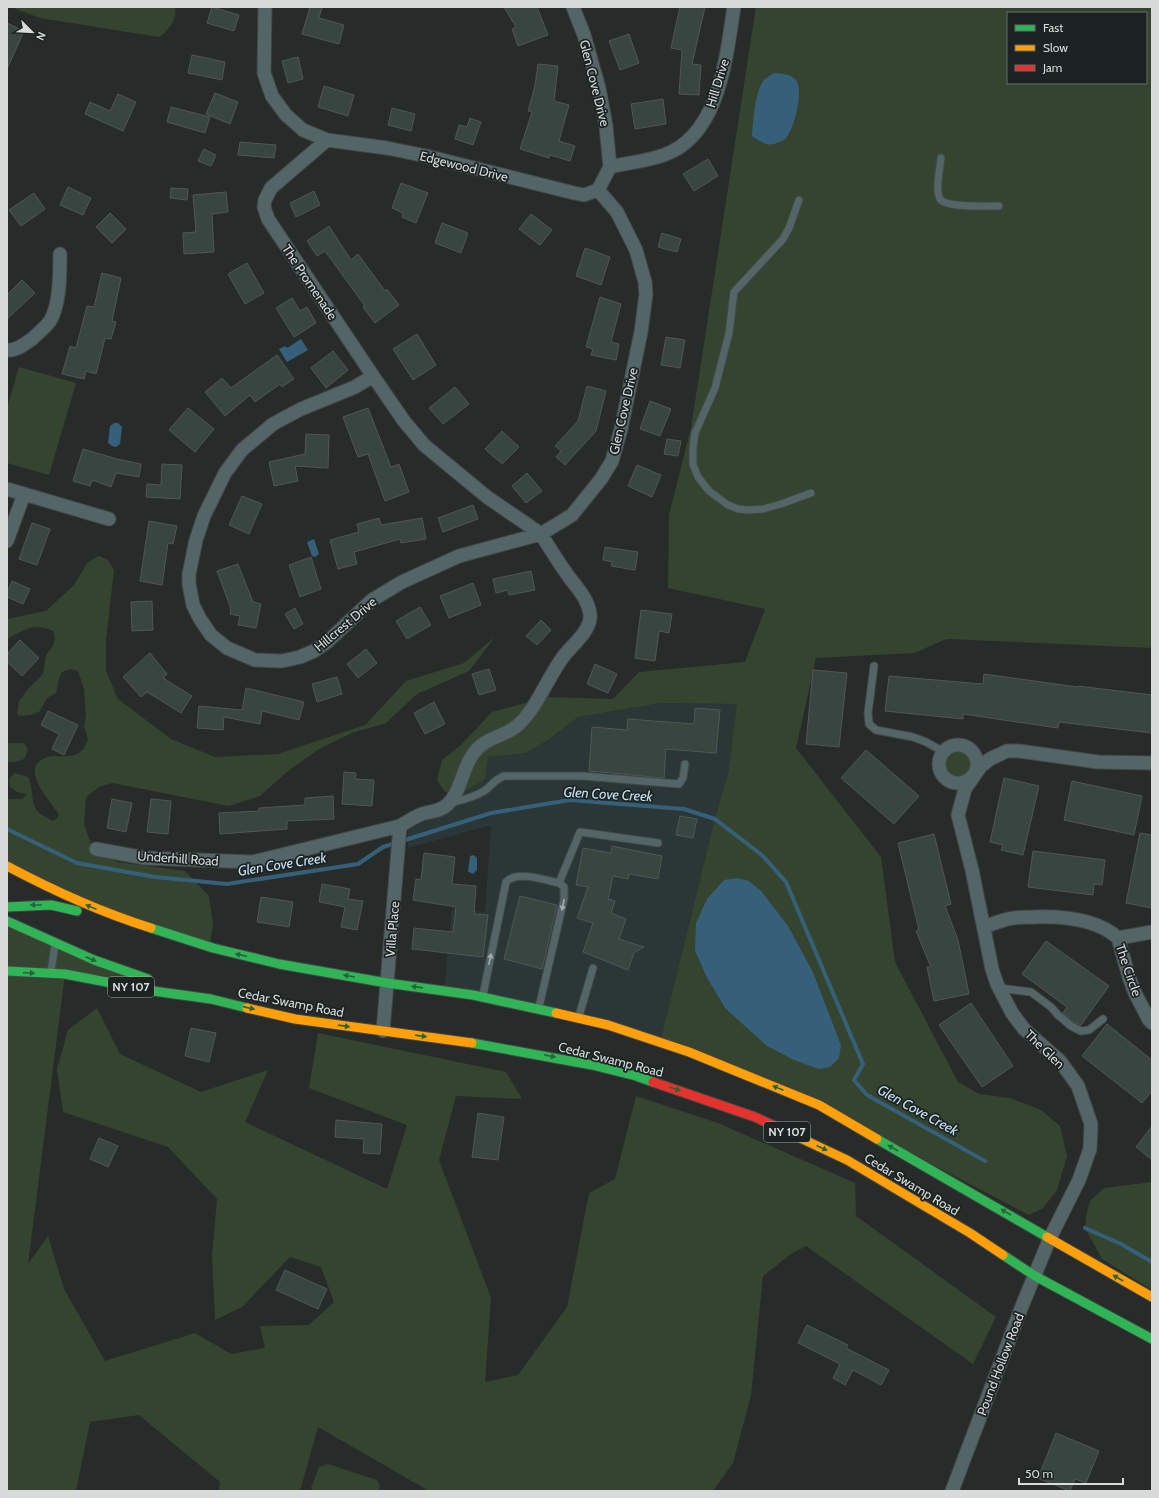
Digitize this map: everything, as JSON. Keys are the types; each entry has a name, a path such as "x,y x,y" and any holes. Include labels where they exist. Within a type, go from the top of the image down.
{"main road":[{"name":"Cedar Swamp Road","path":"7,866 52,890 128,921 213,948 279,964 387,983 482,997 539,1009 608,1025 688,1052 819,1105 1152,1297"},
{"path":"7,907 34,904 50,905 72,909 84,914"},
{"path":"7,921 94,960 212,999"},
{"name":"NY 107","path":"109,922 128,921"},
{"name":"Cedar Swamp Road","path":"7,971 65,974 154,991 212,999 294,1019 490,1045 592,1065 636,1076 755,1117 847,1160 970,1233 1035,1276 1152,1339"}],"street":[{"path":"265,7 264,73 272,96 286,115 303,130 327,140"},
{"name":"Glen Cove Drive","path":"573,7 584,35 599,88 606,126 610,167"},
{"name":"Hill Drive","path":"610,167 664,155 684,144 697,130 708,112 718,89 726,56 734,7"},
{"name":"Edgewood Drive","path":"327,140 387,148 426,156 584,195 598,190"},
{"name":"The Promenade","path":"327,140 270,188 265,200 264,208 268,219 404,421 424,445 487,497 541,534"},
{"path":"598,190 610,167"},
{"name":"Glen Cove Drive","path":"541,534 572,515 601,479 612,461 621,428 641,332 646,294 645,282 636,250 617,212 598,190"},
{"path":"7,350 11,350 26,344 49,322 54,312 60,274 60,254"},
{"name":"Hillcrest Drive","path":"373,376 355,387 301,409 273,424 242,450 225,473 204,516 196,540 189,574 189,584 193,605 200,619 211,635 227,648 255,660 282,661 300,657 314,651 327,642 372,600 402,582 459,556 541,534"},
{"path":"7,489 109,519"},
{"path":"7,541 24,494"},
{"path":"400,829 421,815 440,810 448,804 474,752 485,741 512,730 519,724 534,704 564,656 588,624 590,615 587,601 550,550 541,534"},
{"name":"The Glen","path":"962,745 972,751 976,757 977,763 974,775 969,779 958,783 947,779 943,774 940,762 944,752 949,747 962,745"},
{"name":"The Glen","path":"1050,1238 1079,1180 1090,1149 1091,1124 1078,1086 1060,1061 1024,1029 1012,1013 999,988 992,969 984,927 958,815 966,789 981,766 985,762 1008,751 1019,751 1098,762 1152,763"},
{"name":"Underhill Road","path":"96,848 145,858 253,862 400,829"},
{"name":"Villa Place","path":"383,1031 400,829"},
{"path":"984,927 1018,917 1054,917 1094,923 1110,931 1118,938 1152,932"},
{"name":"The Circle","path":"1118,938 1135,993 1152,1023"},
{"name":"Pound Hollow Road","path":"952,1491 1050,1238"}],"lane":[{"path":"941,158 938,193 940,200 946,203 955,204 999,206"},
{"path":"799,200 789,228 783,239 734,292 728,333 715,388 695,433 693,448 694,464 698,477 709,491 728,505 738,509 763,509 811,493"},
{"path":"874,666 868,713 869,724 876,730 913,737 944,752"},
{"path":"448,804 471,798 486,790 496,779 504,776 583,776 679,784 683,778 685,764"},
{"path":"560,883 580,832 658,843"},
{"path":"482,997 506,882 509,879 520,876 560,883 564,887 564,899 539,1009"},
{"path":"50,974 55,943"},
{"path":"579,1018 592,968"},
{"path":"999,988 1031,992 1051,1007 1071,1026 1081,1031 1089,1030 1103,1019"}],"shaded area":[{"path":"661,703 737,704 728,774 661,1039 444,990 452,908 485,912 491,825 408,848 408,830 426,821 444,809 488,757 526,753 548,740 578,717"}],"green space":[{"path":"11,7 175,7 175,16 172,24 159,37 40,18"},
{"path":"756,7 1152,7 1152,648 948,639 914,653 816,658 796,748 881,857 895,962 958,1082 979,1094 1010,1098 1041,1110 1060,1126 1067,1156 1057,1190 1043,1208 1029,1215 819,1105 661,1039 715,819 728,774 737,704 661,703 578,717 548,740 526,753 488,757 485,779 458,796 444,791 437,780 442,760 461,745 492,712 547,697 613,699 639,672 745,662 765,609 668,588 669,515 691,428","holes":["762,892 788,927 813,972 841,1045 725,1008 707,978 695,951"]},
{"path":"19,367 76,383 49,475 7,463 7,408"},
{"path":"99,556 108,560 114,570 106,640 106,671 118,699 171,739 215,757 278,754 365,725 406,681 464,663 495,637 469,671 417,694 386,723 352,733 319,749 288,771 260,796 229,806 112,783 99,787 86,797 84,824 92,847 117,862 185,871 209,896 213,925 209,950 7,865 7,799 22,799 27,794 17,792 10,787 9,779 15,773 28,777 35,808 44,817 53,821 59,815 39,786 35,770 38,763 48,757 71,756 76,754 83,750 88,740 84,726 86,715 84,689 78,671 70,669 62,672 59,678 56,693 47,698 39,712 31,715 20,716 17,714 19,701 28,689 43,674 46,655 53,646 55,638 53,631 46,628 35,627 24,630 7,639 7,619 46,611 74,585 88,562"},
{"path":"7,743 24,743 28,750 24,759 15,762 7,762"},
{"path":"958,752 963,753 969,759 969,769 963,775 958,776 953,775 947,769 946,764 947,759 953,753"},
{"path":"7,923 154,986 7,970"},
{"path":"7,971 65,974 28,1264 48,1236 64,1289 105,1361 195,1333 231,1354 265,1348 260,1326 309,1325 334,1302 321,1267 290,1257 242,1307 215,1320 212,1256 217,1199 168,1147 63,1112 57,1069 68,1030 97,1008 120,1054 201,1092 268,1070 245,1122 387,1189 407,1125 309,1088 318,1033 506,1072 522,1099 456,1096 439,1160 491,1298 485,1382 518,1375 567,1307 589,1193 615,1179 636,1096 718,1123 855,1183 856,1216 996,1317 973,1364 806,1246 791,1254 763,1276 751,1395 733,1463 713,1491 429,1491 318,1427 300,1491 219,1491 220,1482 139,1415 90,1422 76,1491 7,1491"},
{"path":"1152,1182 1152,1290 1102,1259 1085,1228 1086,1216 1090,1201 1104,1188"},
{"path":"328,1464 377,1480 380,1485 378,1491 314,1491 311,1488 319,1467"}],"water":[{"path":"774,73 785,74 795,79 798,84 799,100 795,118 786,138 777,143 768,144 752,136 753,123 758,91 764,80"},
{"path":"301,339 308,350 287,362 279,349 285,346 287,348"},
{"path":"114,423 118,423 122,427 120,444 116,447 108,443 110,426"},
{"path":"314,539 319,554 315,557 312,556 307,542"},
{"path":"474,855 477,858 477,870 473,874 468,871 470,856"},
{"path":"737,878 749,881 762,892 788,926 813,972 841,1045 839,1058 830,1067 819,1069 794,1060 767,1046 725,1008 707,978 695,951 696,923 707,899 724,880"}],"building":[{"path":"212,7 239,15 234,31 207,23"},
{"path":"310,7 322,7 319,18 344,25 339,44 302,34"},
{"path":"504,7 537,7 548,35 518,46 512,29 516,27"},
{"path":"680,7 705,7 692,64 701,65 699,95 679,94 682,50 671,48"},
{"path":"7,23 24,31 7,69"},
{"path":"629,34 639,63 620,70 609,41"},
{"path":"192,55 225,62 222,80 188,73"},
{"path":"298,57 303,79 288,83 282,61"},
{"path":"538,64 558,66 554,101 569,105 559,141 575,146 570,161 550,155 549,158 520,149 532,112 528,111 535,86"},
{"path":"324,86 354,95 348,116 318,107"},
{"path":"215,93 238,102 230,124 206,114"},
{"path":"118,94 136,102 123,131 85,114 90,102 110,111"},
{"path":"663,99 666,124 635,129 631,104"},
{"path":"171,107 210,117 205,133 167,122"},
{"path":"392,108 415,114 411,131 388,125"},
{"path":"470,118 481,122 473,145 455,139 459,125 467,127"},
{"path":"240,142 276,145 274,158 238,155"},
{"path":"204,149 216,155 211,166 198,161"},
{"path":"708,159 718,176 694,191 683,174"},
{"path":"401,183 428,193 416,223 402,217 403,213 392,208"},
{"path":"68,187 91,198 83,215 60,205"},
{"path":"171,188 188,189 187,200 170,198"},
{"path":"314,191 320,205 296,217 290,203"},
{"path":"226,192 228,212 212,214 214,252 184,254 183,233 196,232 193,195"},
{"path":"34,193 45,209 21,226 9,210"},
{"path":"110,213 126,229 112,243 96,227"},
{"path":"531,214 552,230 540,245 519,229"},
{"path":"442,223 468,233 461,253 435,243"},
{"path":"329,226 351,260 358,254 385,291 387,289 399,305 375,323 363,307 365,306 325,251 317,256 307,241"},
{"path":"662,233 681,239 677,252 658,247"},
{"path":"585,248 610,257 601,285 576,276"},
{"path":"247,263 264,293 245,304 228,274"},
{"path":"102,273 121,278 112,321 116,322 111,339 105,338 96,374 86,371 84,379 62,374 70,346 76,348 87,306 94,307"},
{"path":"22,280 35,293 7,319 7,295"},
{"path":"600,297 621,304 611,342 619,344 616,360 591,355 593,349 586,347"},
{"path":"292,298 300,311 307,307 316,323 294,337 276,308"},
{"path":"417,334 436,365 413,380 393,349"},
{"path":"666,337 685,340 680,368 661,365"},
{"path":"333,351 348,370 326,388 311,368"},
{"path":"277,355 294,379 282,387 280,384 255,402 250,395 225,416 205,392 222,378 231,388"},
{"path":"587,386 606,391 596,431 565,465 556,457 561,451 555,446 578,421"},
{"path":"455,387 469,404 443,424 429,408"},
{"path":"650,401 671,409 660,436 640,429"},
{"path":"188,408 214,429 195,452 169,430"},
{"path":"368,408 391,467 399,464 409,492 385,501 368,454 358,457 343,417"},
{"path":"502,431 519,447 502,464 485,449"},
{"path":"306,434 329,435 328,468 295,466 298,481 274,486 269,462 305,454"},
{"path":"667,439 681,441 678,456 664,454"},
{"path":"83,449 141,464 139,477 116,473 111,487 92,480 90,486 73,481"},
{"path":"162,464 182,465 180,499 146,497 147,484 161,485"},
{"path":"637,465 661,475 652,497 628,486"},
{"path":"527,473 542,491 526,503 512,486"},
{"path":"242,496 262,504 249,534 229,525"},
{"path":"473,505 478,519 443,532 438,518"},
{"path":"379,518 381,525 422,518 426,539 401,543 400,539 354,552 357,564 338,569 330,540 359,532 357,524"},
{"path":"149,521 177,526 173,544 168,543 162,585 140,581"},
{"path":"32,523 50,529 37,565 19,559"},
{"path":"605,547 638,552 635,570 611,566 612,562 603,560"},
{"path":"311,557 321,589 300,597 289,565"},
{"path":"238,564 253,602 261,604 256,628 238,625 240,616 230,614 231,609 217,571"},
{"path":"531,571 535,590 509,595 508,590 496,593 493,579"},
{"path":"12,581 30,589 23,604 7,597"},
{"path":"473,583 481,605 449,618 440,596"},
{"path":"152,601 153,630 132,631 131,602"},
{"path":"420,607 431,625 407,639 396,621"},
{"path":"295,608 303,624 294,629 285,614"},
{"path":"641,610 672,614 669,633 659,631 655,661 635,658"},
{"path":"541,620 551,630 537,645 526,636"},
{"path":"20,640 39,658 22,676 7,662 7,654"},
{"path":"366,649 377,663 358,678 347,664"},
{"path":"150,653 167,674 163,678 192,696 181,713 147,692 141,697 123,677"},
{"path":"595,664 617,674 608,693 587,684"},
{"path":"489,669 496,690 479,695 472,674"},
{"path":"813,670 847,673 839,747 806,744"},
{"path":"984,674 1077,687 1152,695 1152,733 1059,722 1058,728 963,714 963,719 885,711 889,676 983,684"},
{"path":"337,677 342,694 317,702 312,684"},
{"path":"246,688 304,702 299,720 262,711 260,724 224,717 223,730 197,728 199,706 242,710"},
{"path":"434,702 445,724 425,734 414,713"},
{"path":"695,708 720,710 716,753 666,749 664,778 589,771 592,727 627,730 628,719 694,724"},
{"path":"48,711 78,725 64,755 52,749 59,734 41,725"},
{"path":"866,750 919,796 894,824 841,778"},
{"path":"344,772 356,773 355,779 374,780 372,806 342,804"},
{"path":"1004,778 1039,786 1023,855 1001,850 1003,845 990,842"},
{"path":"1072,781 1142,796 1134,835 1064,820"},
{"path":"333,796 334,819 287,821 287,829 220,834 219,813 259,811 259,808 305,805 305,798"},
{"path":"112,799 132,803 126,832 107,828"},
{"path":"151,799 171,801 168,834 147,832"},
{"path":"680,816 697,819 693,838 676,835"},
{"path":"1140,833 1152,835 1152,908 1126,903"},
{"path":"934,834 951,904 945,906 958,940 969,994 934,1001 927,967 931,967 916,931 919,930 898,843"},
{"path":"612,846 662,856 658,879 629,874 628,879 613,876 608,899 615,901 611,913 626,919 619,939 644,947 634,953 628,970 583,952 593,923 577,918 588,887 576,885 583,848 611,853"},
{"path":"1033,851 1105,860 1102,885 1094,884 1093,895 1028,887"},
{"path":"424,853 455,857 452,884 476,886 474,914 488,915 483,957 412,949 414,928 453,932 456,907 413,900 416,879 421,880"},
{"path":"322,884 350,889 348,899 363,901 357,930 341,927 345,907 319,902"},
{"path":"520,896 557,905 542,969 504,959"},
{"path":"261,897 293,902 289,927 257,922"},
{"path":"1046,941 1109,986 1081,1025 1074,1022 1063,1013 1067,1007 1022,974"},
{"path":"971,1003 1013,1066 982,1087 939,1025"},
{"path":"1107,1024 1152,1060 1152,1091 1142,1103 1082,1056"},
{"path":"191,1028 216,1033 209,1062 185,1056"},
{"path":"478,1113 504,1117 498,1160 472,1157"},
{"path":"336,1120 382,1124 380,1154 363,1153 364,1139 335,1137"},
{"path":"1152,1126 1152,1160 1136,1147"},
{"path":"99,1138 118,1146 108,1167 90,1159"},
{"path":"285,1270 327,1289 318,1309 276,1290"},
{"path":"807,1325 848,1345 846,1348 889,1370 881,1385 853,1370 845,1385 833,1378 840,1364 798,1343"},
{"path":"1056,1433 1099,1451 1086,1483 1075,1479 1070,1491 1038,1478"}],"waterway":[{"name":"Glen Cove Creek","path":"7,829 77,863 155,877 227,884 358,864 383,847 491,813 570,800 684,809 715,819 763,856 786,882 863,1064 854,1080 867,1095 985,1161"},
{"name":"Glen Cove Creek","path":"1085,1228 1121,1244 1152,1262"}],"traffic: fast":[{"path":"7,907 51,905 77,911"},
{"path":"7,921 94,960 148,979"},
{"path":"151,928 213,948 279,964 387,983 473,995 556,1013"},
{"path":"7,971 65,974 153,991 211,999 247,1008"},
{"path":"472,1043 592,1065 636,1076 653,1082"},
{"path":"877,1139 1047,1237"},
{"path":"1003,1255 1035,1276 1152,1339"}],"traffic: slow":[{"path":"7,866 78,900 151,928"},
{"path":"247,1008 295,1019 472,1043"},
{"path":"556,1013 608,1025 689,1052 819,1105 877,1139"},
{"path":"796,1136 847,1160 970,1233 1003,1255"},
{"path":"1047,1237 1152,1297"}],"traffic: jam":[{"path":"653,1082 755,1117 796,1136"}]}
